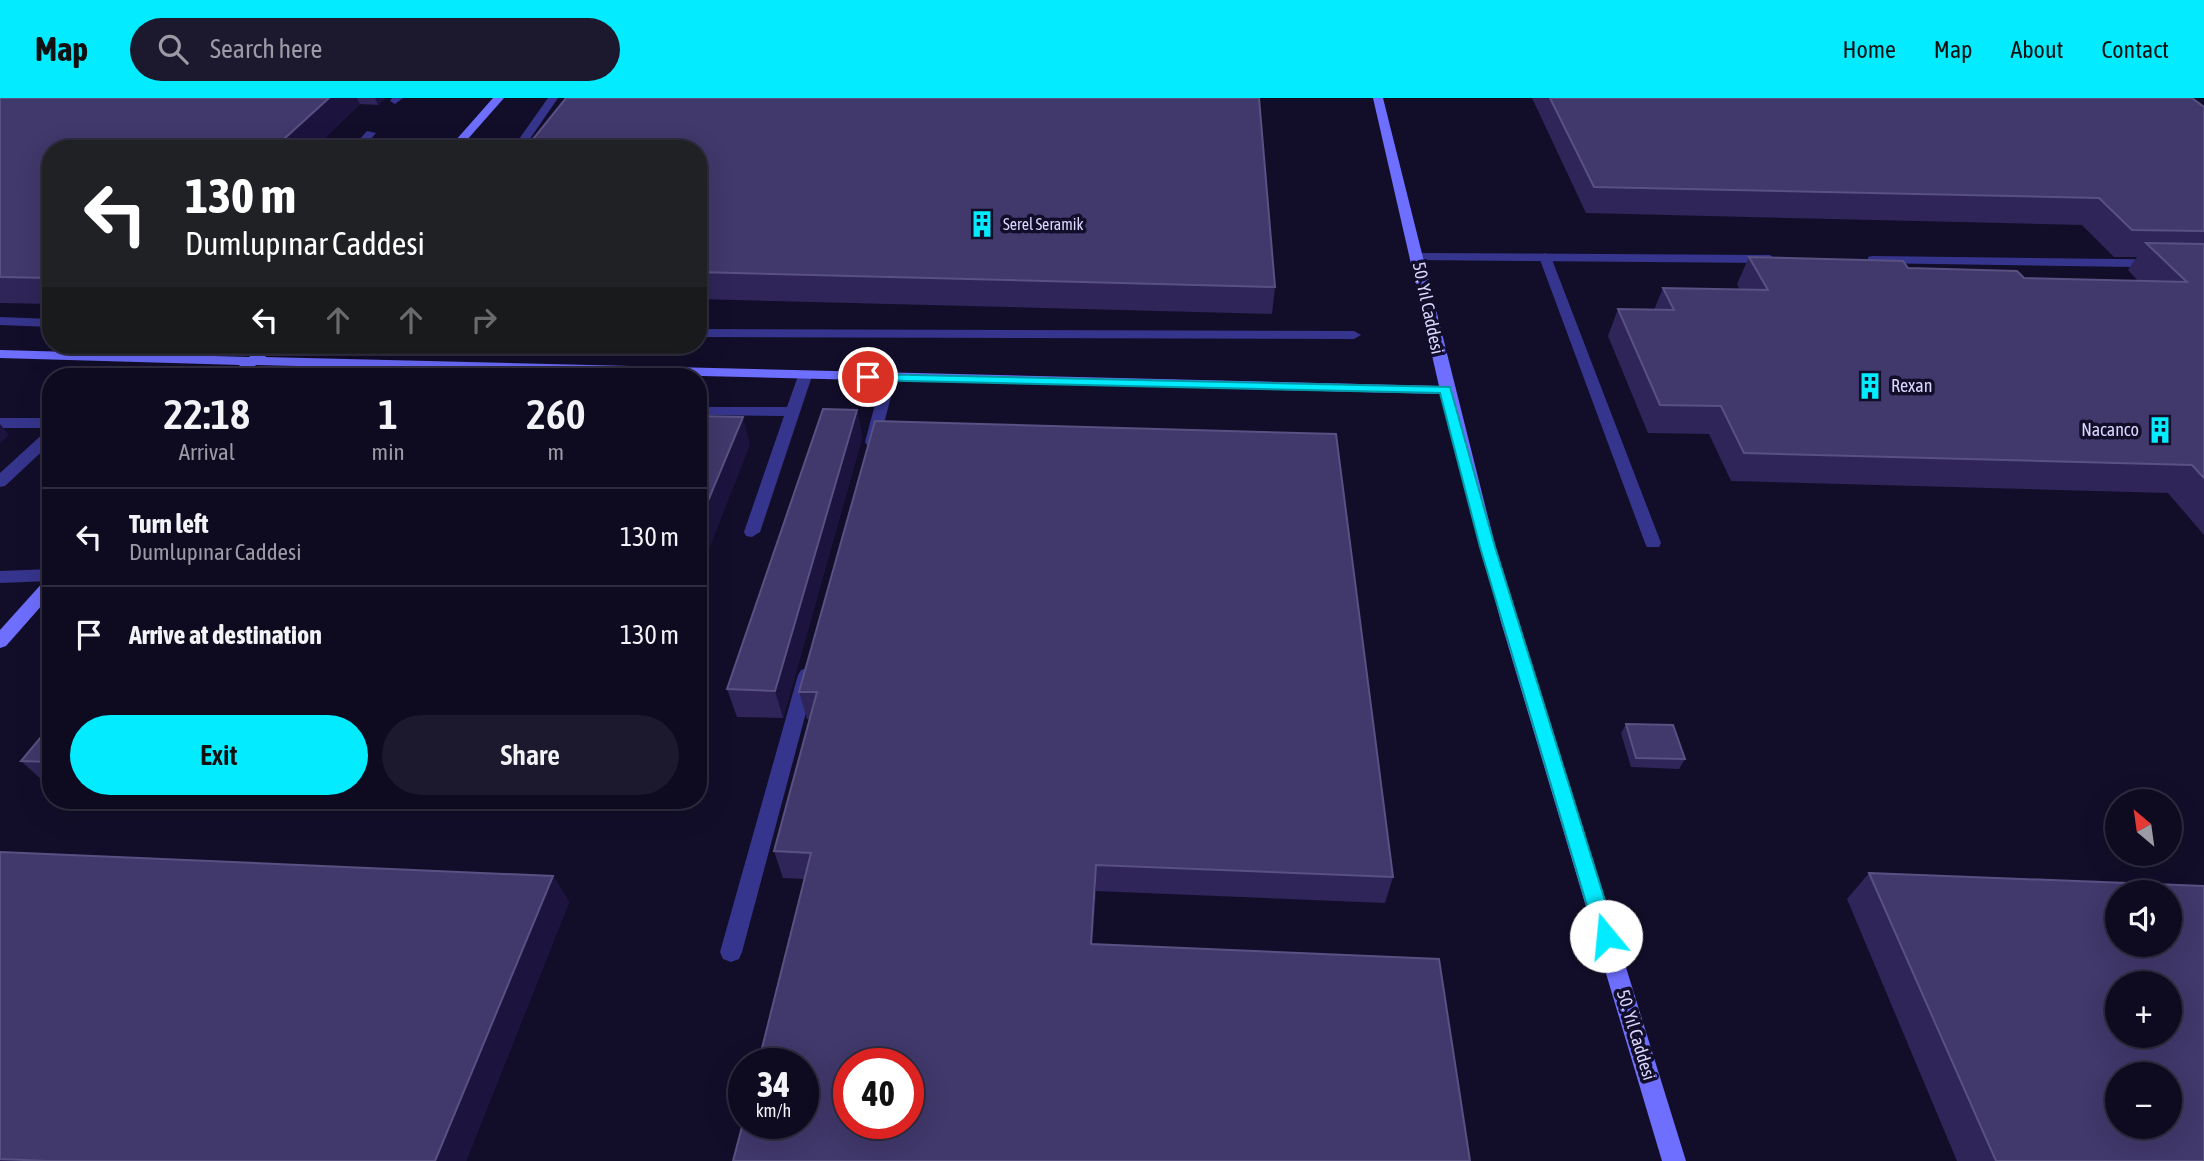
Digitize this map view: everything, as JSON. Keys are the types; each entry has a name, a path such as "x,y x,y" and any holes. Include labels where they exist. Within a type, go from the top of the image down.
{"street":[{"path":"461,140 499,98"},
{"path":"523,140 553,98"},
{"name":"50. Yıl Caddesi","path":"1378,98 1417,257 1445,390 1488,547 1674,1161"},
{"path":"364,140 371,133"},
{"path":"1417,257 1783,260"},
{"path":"1545,257 1653,544"},
{"path":"1853,260 2204,264"},
{"path":"0,321 42,323"},
{"path":"707,333 1354,335"},
{"path":"0,354 487,368"},
{"path":"243,368 258,354"},
{"path":"707,374 1445,390"},
{"path":"752,532 805,376"},
{"path":"867,458 889,378"},
{"path":"707,411 793,412"},
{"path":"0,423 42,423"},
{"path":"0,482 42,442"},
{"path":"0,577 42,575"},
{"path":"0,641 42,594"},
{"path":"731,952 812,659"}],"building":[{"path":"0,98 329,98 283,140 42,140 42,278 0,277"},
{"name":"Serel Seramik","path":"566,98 1259,98 1275,287 707,272 707,140 532,140"},
{"path":"1550,98 2192,98 2204,107 2204,231 2132,230 2099,198 1594,187"},
{"path":"2146,243 2204,244 2204,478 2192,465 1744,453 1721,406 1660,405 1618,309 1674,310 1663,288 1768,290 1749,257 1903,261 1908,268 2017,271 2024,278 2187,282"},
{"path":"823,409 857,410 775,691 727,689"},
{"path":"707,416 743,417 707,503"},
{"path":"875,421 1336,434 1393,877 1096,865 1091,944 1439,959 1470,1161 733,1161 739,1139 819,1139 819,1048 762,1048 811,853 774,851 817,692 799,692"},
{"path":"1626,724 1673,725 1685,759 1636,758"},
{"path":"42,736 42,762 21,761"},
{"path":"0,852 553,876 435,1161 0,1159"},
{"path":"1869,873 2105,882 2105,957 2182,957 2182,885 2204,886 2204,1161 1996,1161"}],"place":[{"name":"Serel Seramik","path":"982,224"},
{"name":"Rexan","path":"1870,386"},
{"name":"Nacanco","path":"2160,430"}],"route":[{"path":"868,377 1445,390 1488,547 1606,936"}]}
